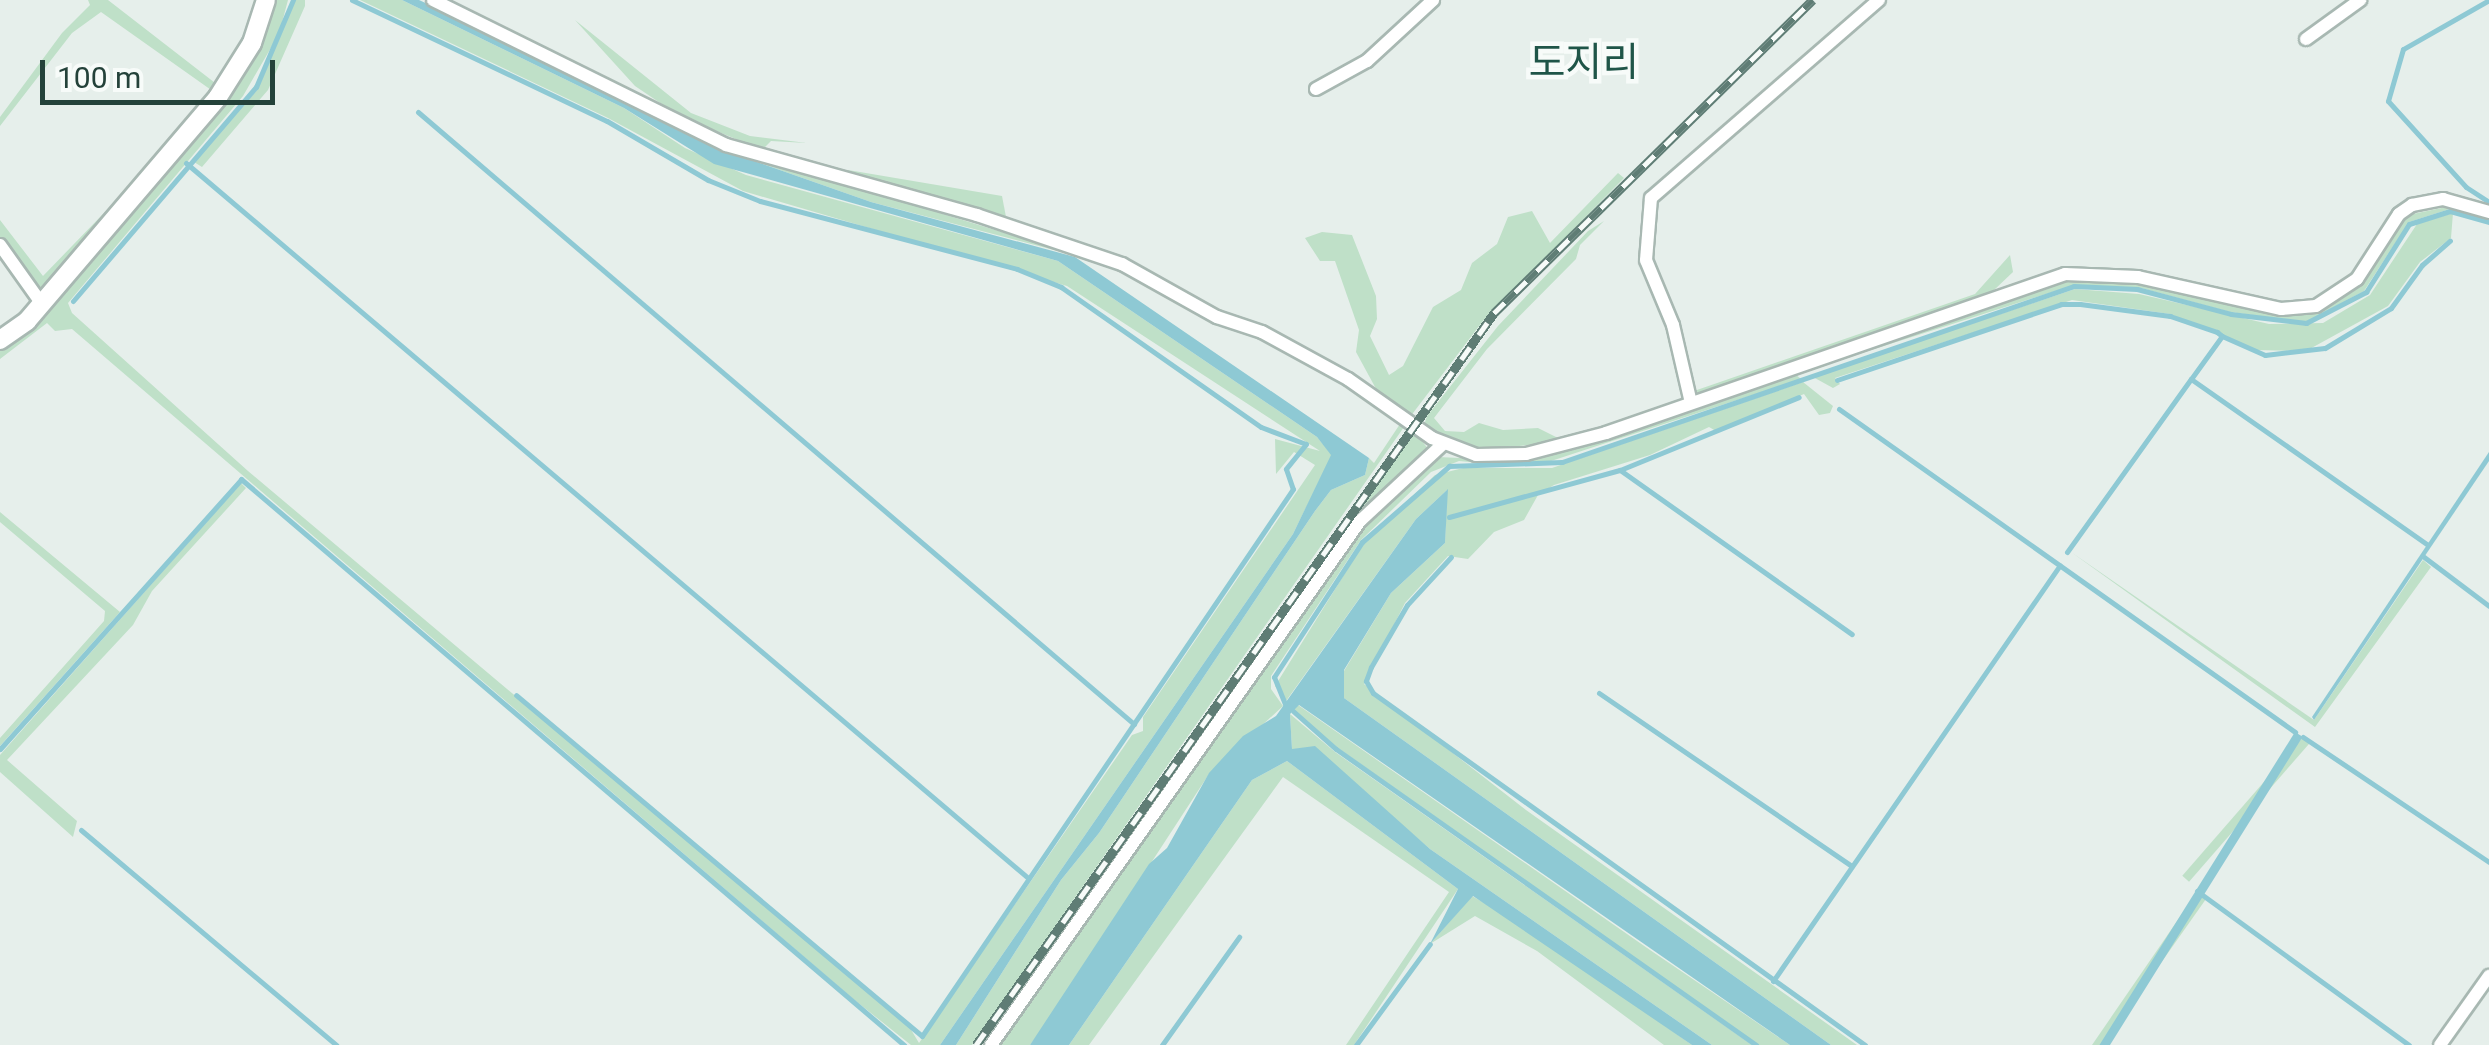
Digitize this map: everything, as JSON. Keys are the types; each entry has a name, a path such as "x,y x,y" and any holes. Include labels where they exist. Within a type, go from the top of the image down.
{"street":[{"path":"0,340 42,304 218,96 252,42 266,0"},
{"path":"433,0 625,90 715,140 1122,264 1348,380 1443,444 1476,455 1526,454 1690,403 2065,274 2138,276 2281,309 2316,306 2357,278 2399,214 2412,205 2443,200 2489,212"},
{"path":"1316,88 1367,60 1433,0"},
{"path":"1690,403 1673,325 1646,260 1651,198 1880,0"},
{"path":"2306,39 2360,0"},
{"path":"0,245 42,304"},
{"path":"991,1045 1360,521 1443,444"},
{"path":"2440,1045 2489,976"}],"green space":[{"path":"88,0 108,0 219,86 214,92 101,12 72,33 0,126 0,117 62,33 90,5"},
{"path":"275,0 288,0 279,34 243,96 68,303 72,313 248,471 910,1028 919,1043 1132,735 1143,731 1143,717 1315,465 1294,452 1276,474 1275,439 1320,451 1067,286 743,191 608,118 360,0 402,0 624,108 685,148 746,175 1058,261 1317,437 1332,455 1293,534 940,1045 911,1045 852,998 72,329 55,331 47,323 0,359 0,346 237,85"},
{"path":"295,0 305,0 305,6 268,90 202,167 194,162 258,89"},
{"path":"419,0 627,94 715,144 1096,261 871,202 717,148 630,99"},
{"path":"575,20 691,113 750,136 807,143 771,141 762,150 678,115 635,86"},
{"path":"163,152 44,291 32,284 0,238 0,220 43,276"},
{"path":"848,170 1002,196 1006,217 843,174"},
{"path":"1618,173 1624,178 1483,321 1410,417 1381,398 1356,352 1359,330 1335,261 1320,261 1305,238 1322,232 1352,235 1376,296 1377,319 1370,336 1389,375 1403,366 1433,307 1461,290 1472,263 1497,244 1508,217 1532,211 1550,243"},
{"path":"2451,206 2489,220 2450,209 2409,222 2364,291 2306,322 2230,312 2141,288 2074,285 1806,371 2053,280 2126,277 2212,299 2324,307 2357,288 2408,215"},
{"path":"2453,213 2451,238 2420,262 2388,306 2306,351 2255,350 2170,314 2072,300 1835,378 1840,384 1833,388 1813,377 2075,289 2139,294 2269,324 2323,323 2370,295 2417,224"},
{"path":"1604,221 1580,245 1576,259 1487,349 1434,418 1445,431 1464,432 1479,423 1503,430 1538,428 1564,441 1474,451 1445,443 1424,425 1427,416 1498,326 1588,231"},
{"path":"2010,255 2013,272 1993,291 1695,397 1694,391 1975,294"},
{"path":"1795,374 1801,379 1548,462 1511,466 1459,461 1431,472 1361,540 1271,676 1271,689 1283,706 1209,774 1046,1024 1030,1045 998,1045 1358,534 1438,457 1527,461"},
{"path":"1803,382 1833,406 1830,413 1819,415 1804,394 1716,431 1709,427 1650,455 1554,485 1538,495 1524,520 1494,532 1468,559 1448,556 1405,603 1364,684 1526,810 1857,1045 1831,1045 1344,698 1344,671 1391,593 1445,543 1447,490 1416,519 1286,701 1275,686 1365,541 1435,475 1463,468 1552,468"},
{"path":"1400,424 1404,427 972,1045 956,1045 1061,880 1099,833 1315,511 1331,490 1365,475 1369,458 1374,463"},
{"path":"1414,431 1429,450 1358,518 1189,752"},
{"path":"241,483 246,488 152,591 133,625 7,760 77,821 73,837 0,772 0,755"},
{"path":"0,512 120,612 0,746 0,738 104,621 105,611 0,522"},
{"path":"2071,552 2314,720 2423,560 2431,567 2315,727"},
{"path":"1298,705 1790,1045 1758,1045 1338,748 1293,710"},
{"path":"1290,714 1335,752 1752,1045 1712,1045 1430,849 1337,769 1292,749"},
{"path":"2303,737 2310,743 2189,882 2182,876"},
{"path":"1287,761 1458,889 1354,1045 1346,1045 1449,892 1283,777 1089,1045 1069,1045 1252,780"},
{"path":"2195,895 2206,899 2103,1045 2092,1045"},
{"path":"1472,896 1521,924 1692,1045 1664,1045 1537,951 1475,916 1430,944"}],"water":[{"path":"402,0 419,0 490,33 717,148 871,202 1075,257 1369,458 1365,475 1331,490 1315,511 1099,833 1061,880 956,1045 940,1045 1293,534 1331,455 1317,437 1058,261 714,164 624,108"},
{"path":"2489,452 2489,461 2314,720 2312,717"},
{"path":"1448,489 1445,543 1391,593 1344,670 1344,698 1831,1045 1790,1045 1299,705 1290,714 1292,749 1315,746 1430,849 1712,1045 1692,1045 1473,896 1430,944 1458,889 1287,761 1252,780 1069,1045 1030,1045 1149,864 1167,848 1209,773 1243,736 1276,716 1416,519"},
{"path":"2295,732 2303,737 2110,1045 2099,1045"}],"waterway":[{"path":"73,301 256,87 293,0"},
{"path":"352,0 607,121 708,180 760,201 1017,269 1061,287 1261,427 1306,444 1286,469 1293,489 922,1036 516,695"},
{"path":"2489,0 2403,49 2388,101 2466,187 2489,202"},
{"path":"418,112 1134,724"},
{"path":"186,163 1027,877"},
{"path":"1285,704 1274,677 1362,542 1449,466 1562,462 2074,286 2137,289 2231,314 2306,323 2366,292 2409,224 2450,211 2489,222"},
{"path":"2222,336 2265,355 2325,348 2391,308 2422,265 2450,241"},
{"path":"1837,380 2061,304 2170,316 2217,332 2222,336 2191,379"},
{"path":"2067,552 2191,379 2427,544"},
{"path":"1449,517 1620,470 1799,397"},
{"path":"1839,409 2295,732"},
{"path":"1620,470 1852,634"},
{"path":"0,749 241,479 904,1045"},
{"path":"1451,557 1407,605 1371,667 1366,681 1373,693 1865,1045"},
{"path":"2424,557 2489,606"},
{"path":"1773,981 2060,565"},
{"path":"1599,693 1852,866"},
{"path":"1293,711 1336,749 1756,1045"},
{"path":"2303,737 2489,862"},
{"path":"81,830 336,1045"},
{"path":"2197,891 2409,1045"},
{"path":"1162,1045 1239,937"},
{"path":"1356,1045 1430,944"}],"railway":[{"path":"976,1045 1494,313 1813,0"}],"district":[{"name":"도지리","path":"1584,63"}]}
